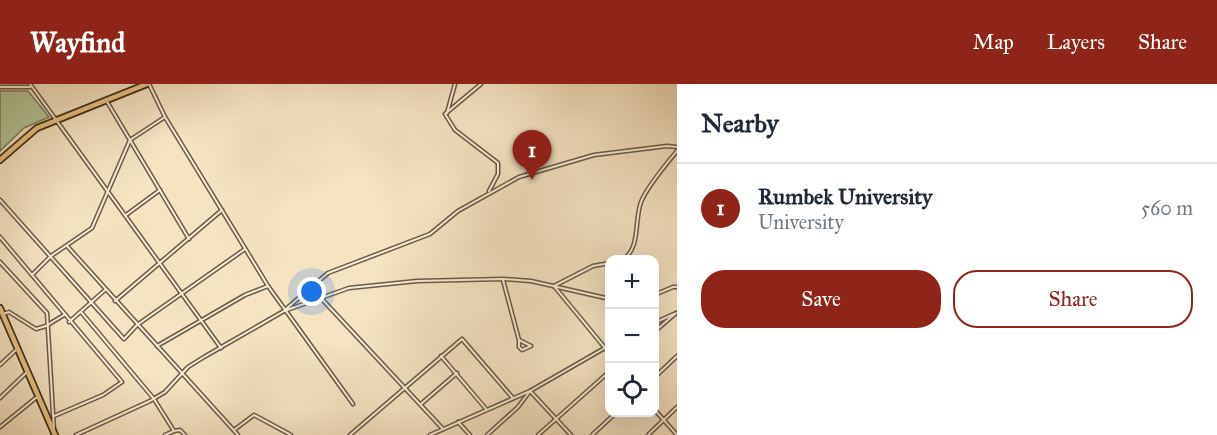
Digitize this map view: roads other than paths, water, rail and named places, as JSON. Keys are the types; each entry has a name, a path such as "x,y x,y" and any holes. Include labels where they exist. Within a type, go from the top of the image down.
{"main road":[{"path":"0,160 27,134 55,119 148,84"},
{"path":"1,311 54,434"}],"street":[{"path":"148,84 165,117 284,311 353,404"},
{"path":"454,84 445,114 454,130 498,163 498,174 489,192"},
{"path":"447,113 481,84"},
{"path":"0,87 31,86 222,348"},
{"path":"105,100 189,239"},
{"path":"32,274 51,256 96,223 107,189 130,140 165,117"},
{"path":"76,435 154,399 183,375 188,367 284,311 328,273 430,234 458,211 519,177 594,155 667,146 677,149 646,193 638,214 635,243 630,255"},
{"path":"126,215 160,190"},
{"path":"0,200 124,339 137,326 245,249"},
{"path":"115,301 222,210"},
{"path":"0,237 69,322 122,382 103,395 54,416"},
{"path":"67,246 238,435"},
{"path":"0,262 47,313 54,434"},
{"path":"554,286 593,266 605,264"},
{"path":"284,311 363,285 438,280 503,279 554,286 605,298"},
{"path":"503,279 519,339"},
{"path":"157,346 245,296 268,286"},
{"path":"432,434 530,391 604,347 554,286"},
{"path":"659,293 677,287"},
{"path":"69,322 105,290"},
{"path":"321,297 443,429"},
{"path":"1,311 9,312 36,329 64,315"},
{"path":"81,312 154,399 174,431"},
{"path":"659,320 676,312"},
{"path":"659,327 676,312"},
{"path":"350,435 462,339 512,397"},
{"path":"0,365 18,348"},
{"path":"441,356 487,409"},
{"path":"659,373 677,356"},
{"path":"0,398 28,371"},
{"path":"420,405 457,373"},
{"path":"538,435 605,375"},
{"path":"530,391 571,435"},
{"path":"487,435 518,407 530,391"},
{"path":"1,425 22,406 39,396"},
{"path":"648,435 677,407"},
{"path":"659,414 677,435"},
{"path":"234,430 254,415 291,435"},
{"path":"592,435 612,417"},
{"path":"458,422 470,435"},
{"path":"358,429 361,435"},
{"path":"165,435 180,430 185,435"},
{"path":"280,435 283,431"}],"place":[{"name":"Rumbek University","path":"532,180"}]}
